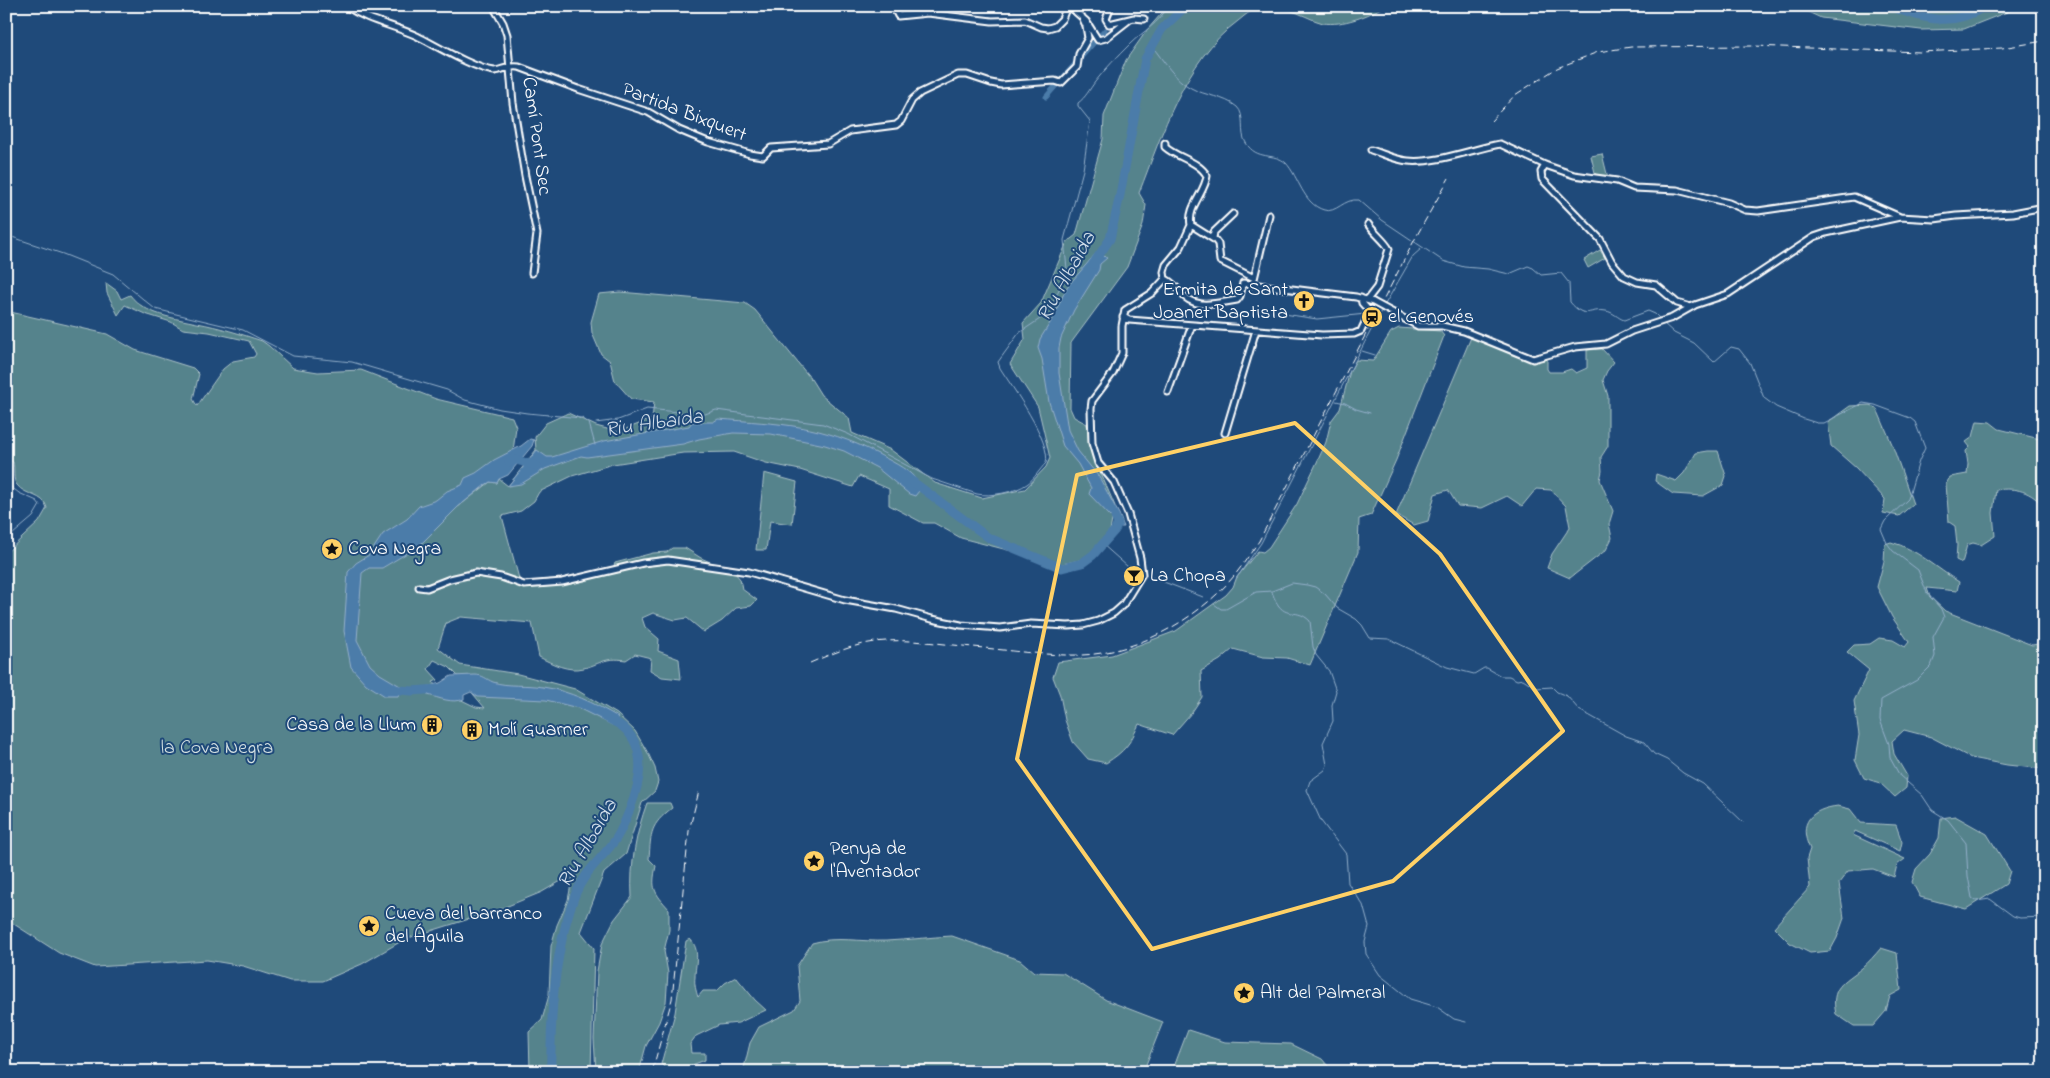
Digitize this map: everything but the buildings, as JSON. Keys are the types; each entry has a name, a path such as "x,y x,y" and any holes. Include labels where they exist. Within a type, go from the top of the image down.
{"street":[{"path":"346,6 375,22 398,28 489,69 495,71 510,66"},
{"name":"Camí Pont Sec","path":"493,6 507,35 513,103 537,234 532,273"},
{"path":"896,12 898,16 928,13 992,21 1024,20 1041,28 1048,28 1054,26 1062,19 1068,6 1082,17 1098,40 1106,38 1129,20"},
{"path":"1111,6 1106,19 1107,22 1134,18 1144,19"},
{"name":"Partida Bixquert","path":"510,66 520,66 578,90 648,112 679,130 708,142 763,156 771,148 828,144 850,131 896,125 901,122 912,100 920,93 958,75 967,75 991,84 1001,85 1055,81 1062,83 1077,67 1079,54 1087,40 1086,26 1082,17"},
{"path":"1165,143 1165,147 1171,152 1198,166 1207,176 1204,189 1190,218 1191,225 1181,247 1166,265 1165,279"},
{"path":"1371,150 1391,158 1419,161 1464,154 1500,144 1574,176 1617,181 1634,188 1677,190 1750,211 1854,197 1900,216 1934,219 2013,213 2044,207"},
{"path":"1545,165 1541,172 1542,179 1600,239 1612,262 1624,276 1637,282 1656,285 1677,303 1691,307"},
{"path":"1213,238 1214,232 1233,214"},
{"path":"1252,284 1269,215"},
{"path":"1165,279 1171,281 1186,299 1194,304 1202,305 1239,298 1243,283 1364,299 1418,326 1438,326 1464,331 1480,336 1516,354 1533,359 1575,347 1606,344 1632,331 1672,318 1691,307 1728,294 1814,237 1900,216"},
{"path":"1123,317 1130,320 1256,330 1358,334 1363,328 1370,312 1362,303 1378,284 1389,250 1388,246 1368,224"},
{"path":"1191,225 1213,238 1218,244 1220,260 1254,278"},
{"path":"419,587 427,588 450,579 476,573 501,577 524,585 562,582 648,562 668,560 749,572 852,602 896,609 961,625 1000,628 1031,624 1083,625 1098,621 1114,613 1123,605 1140,580 1142,569 1123,500 1114,482 1098,462 1092,443 1092,401 1110,379 1121,358 1123,317 1127,308 1152,293 1165,279"},
{"path":"1168,392 1192,325"},
{"path":"1224,433 1256,330"}],"highlighted area":[{"path":"1295,423 1440,554 1563,731 1393,881 1152,949 1017,759 1077,475"}],"green space":[{"name":"la Cova Negra","path":"1168,6 1384,6 1355,19 1330,24 1319,22 1288,10 1254,10 1219,37 1203,56 1177,99 1139,193 1146,205 1143,225 1127,267 1071,343 1070,408 1074,417 1087,424 1089,446 1115,506 1109,535 1084,559 1062,564 961,538 934,523 923,523 889,505 889,489 859,476 853,487 800,470 766,463 734,452 683,453 613,464 572,476 539,492 534,501 521,511 502,516 521,586 564,584 611,573 615,563 653,553 667,552 672,548 685,548 701,558 735,573 740,579 742,589 757,600 751,606 736,608 722,621 704,632 687,618 675,620 653,613 642,618 645,627 659,639 658,651 679,659 681,679 662,677 650,670 651,658 635,654 626,660 608,660 578,669 555,665 539,657 532,623 461,617 446,623 438,648 460,665 518,674 575,689 617,714 635,731 655,768 658,782 655,791 642,803 626,854 604,873 581,932 594,948 591,1072 530,1072 529,1032 542,1020 549,995 551,946 557,925 568,900 573,874 542,892 498,910 405,939 362,964 323,981 290,981 243,966 207,960 95,967 59,953 6,919 6,553 39,522 47,508 45,503 38,497 20,489 15,480 13,462 6,458 6,418 11,403 9,396 6,394 6,311 107,334 135,350 193,368 199,374 193,399 197,406 223,369 233,361 254,357 256,354 249,341 209,332 183,329 171,322 145,314 125,305 118,315 107,293 106,283 117,291 121,299 130,295 136,302 160,315 222,329 262,341 293,368 318,372 361,370 436,399 512,417 516,427 513,452 458,507 490,482 497,483 499,479 508,486 536,450 535,437 546,423 568,413 596,426 618,432 652,419 654,402 631,399 615,381 610,361 601,354 592,333 591,322 599,294 620,292 745,303 755,310 811,379 821,395 849,418 852,433 891,450 935,483 982,498 1025,489 1046,467 1050,458 1038,407 1010,364 1025,339 1023,323 1041,303 1067,242 1076,235 1103,139 1104,116 1126,60 1147,30","holes":["434,660 449,667 456,674 485,708 476,707 437,688 433,682 438,680 428,669"]},
{"path":"1795,6 2022,6 1964,29 1921,30 1821,18"},
{"path":"1602,154 1608,178 1596,177 1591,156"},
{"path":"1600,250 1605,258 1588,268 1584,260"},
{"path":"1399,328 1440,331 1444,336 1396,460 1371,515 1359,519 1358,552 1310,665 1287,658 1263,657 1233,649 1220,660 1201,671 1202,697 1172,735 1139,724 1133,737 1113,759 1106,763 1088,759 1073,742 1065,720 1060,695 1053,677 1058,662 1112,655 1176,631 1226,595 1233,587 1237,577 1258,551 1263,552 1269,547 1297,504 1326,442 1331,421 1340,409 1350,371 1356,360 1373,361 1391,332"},
{"path":"1472,335 1533,362 1547,359 1547,369 1549,372 1562,372 1571,369 1576,373 1587,368 1587,350 1602,349 1614,362 1603,380 1608,396 1608,446 1601,457 1602,471 1600,480 1613,511 1609,524 1612,538 1606,550 1570,578 1547,568 1552,554 1570,527 1566,506 1551,490 1536,489 1522,506 1507,496 1482,508 1458,506 1448,490 1435,494 1428,521 1414,525 1396,515"},
{"path":"1870,405 1877,409 1892,444 1913,504 1899,516 1883,513 1885,499 1856,468 1831,446 1828,422 1850,406"},
{"path":"1977,421 1990,422 1999,429 2044,440 2044,507 2034,497 2023,491 2010,489 1996,490 1993,513 1995,536 1981,545 1973,543 1967,545 1962,563 1956,560 1955,526 1949,522 1946,484 1950,477 1967,474 1966,451 1970,447 1966,442 1973,437"},
{"path":"1718,451 1726,476 1723,485 1703,496 1673,494 1655,481 1656,474 1676,481 1684,473 1696,453"},
{"path":"764,473 797,482 792,524 770,521 766,550 756,550"},
{"path":"1891,542 1918,554 1959,582 1957,591 1927,588 1930,597 1945,611 2032,645 2044,643 2044,769 2007,765 1971,758 1931,737 1904,730 1892,741 1894,754 1907,776 1906,788 1895,797 1880,783 1864,778 1855,760 1859,735 1854,701 1869,670 1847,652 1854,645 1870,644 1879,638 1893,640 1905,647 1909,642 1892,617 1877,587 1884,561 1885,544"},
{"path":"647,803 670,803 672,808 659,819 653,830 649,859 656,866 655,890 669,909 669,930 664,951 668,973 666,1002 659,1022 646,1046 639,1072 596,1072 594,1039 597,971 602,944 614,920 632,897 635,849"},
{"path":"1838,806 1850,809 1861,823 1896,825 1902,842 1900,851 1855,831 1853,835 1905,859 1897,865 1894,877 1873,869 1848,871 1839,883 1844,918 1837,938 1830,951 1810,953 1790,943 1774,927 1810,887 1807,858 1810,849 1806,840 1806,824 1814,814 1821,810"},
{"path":"1955,816 1987,834 2010,871 2006,884 1966,909 1920,897 1912,882 1916,869 1930,854 1939,838 1941,818"},
{"path":"952,936 1020,960 1034,972 1063,973 1106,1000 1163,1022 1143,1072 743,1072 750,1043 759,1027 794,1010 800,1001 797,966 812,943 830,940 886,941"},
{"path":"690,939 697,957 695,982 698,997 703,991 717,991 725,983 736,977 766,1010 738,1023 719,1025 696,1036 690,1044 691,1053 705,1053 705,1060 674,1072 669,1072 661,1064 675,1013 686,941"},
{"path":"1881,948 1897,953 1901,990 1890,996 1886,1011 1873,1026 1854,1026 1836,1014 1835,998 1837,992 1844,982 1865,966"},
{"path":"1188,1030 1225,1042 1291,1044 1322,1059 1333,1072 1172,1072"}],"water":[{"path":"1097,252 1107,258 1100,264 1099,270 1074,310 1061,338 1059,373 1068,430 1078,451 1099,477 1124,527 1118,527 1089,494 1091,488 1078,464 1063,446 1049,402 1042,359 1038,348 1040,339 1050,323 1067,287"},
{"path":"718,419 781,424 819,431 838,437 878,454 911,474 915,478 919,491 915,496 909,494 877,468 844,451 825,445 771,434 733,433 683,444 587,457 581,456 545,469 521,484 508,486 537,450 547,457 552,457 604,441 689,426 692,422 713,422"},
{"path":"530,439 534,440 532,446 508,475 499,479 497,483 490,482 485,485 458,507 419,546 382,568 369,568 362,573 357,640 370,665 380,674 402,687 398,696 385,696 366,684 351,667 344,631 348,572 356,563 369,555 383,534 407,519 419,506 436,500 447,491 462,485 465,478"},
{"path":"451,676 482,676 499,684 537,686 563,691 591,702 618,717 612,725 578,708 546,700 478,697 471,692 464,695 464,699 455,701 428,695 426,687 440,683"}],"waterway":[{"path":"596,423 618,420 647,409 678,412 697,417 716,410 823,424 848,434 932,479 977,494 1003,493 1027,484 1046,463 1046,454 1043,442 1030,415 998,362 1019,333 1040,319 1053,303 1067,269 1064,240 1083,170 1090,121 1078,106 1078,103 1112,63 1135,39 1155,23 1168,6"},
{"name":"Riu Albaida","path":"1093,264 1110,239 1145,59 1162,29 1186,6"},
{"name":"Riu Albaida","path":"1889,6 1914,15 1938,19 1961,17 1985,6"},
{"path":"1046,97 1105,30"},
{"path":"1152,46 1185,84 1196,91 1232,103 1237,107 1240,110 1244,139 1250,149 1286,163 1306,196 1317,207 1328,211 1349,201 1359,200 1382,220 1443,261 1464,267 1488,269 1509,274 1528,266 1541,275 1561,273 1569,283 1570,302 1580,311 1588,313 1606,311 1624,320 1648,311 1655,314 1661,320"},
{"path":"6,235 63,254 113,274 155,309 243,330 293,356 352,362 447,390 465,400 500,409 582,418 589,423 595,445"},
{"path":"1384,306 1413,256 1421,249"},
{"path":"1236,579 1261,543 1382,309"},
{"path":"1258,310 1317,319 1366,314"},
{"path":"1663,323 1674,333 1694,343 1714,362 1731,347 1739,349 1750,363 1764,398 1776,407 1804,419 1824,423 1863,403 1875,405 1910,418 1915,422 1925,448 1919,461 1908,499 1885,521 1881,529 1893,551 1918,570 1927,593 1941,609 1944,617 1933,637 1935,656 1931,666 1917,680 1881,700 1880,720 1889,744 1890,758 1900,776 1922,795 1932,810 1948,820 1966,843 1968,876 1972,898 1976,901 1990,899 2013,916 2020,918 2044,917"},
{"path":"1362,351 1375,355"},
{"path":"6,400 8,402 6,413"},
{"path":"1336,401 1370,413"},
{"name":"Riu Albaida","path":"509,462 513,459 537,466"},
{"path":"6,460 9,462 6,471"},
{"name":"Riu Albaida","path":"908,478 989,538 1062,568 1082,563 1093,555 1115,530 1118,524 1115,517"},
{"path":"6,483 19,493 37,501 40,505 33,517 6,540"},
{"path":"1102,544 1128,567 1140,572"},
{"path":"1143,574 1203,597"},
{"path":"1214,604 1221,609 1226,609 1256,592 1272,591 1292,583 1315,587 1325,594 1337,608 1356,619 1370,638 1389,639 1447,667 1474,674 1487,668 1501,676 1509,676 1517,680 1523,679 1537,688 1552,687 1557,692 1567,696 1579,710 1626,736 1644,742 1654,754 1667,760 1683,773 1703,784 1743,822"},
{"path":"1272,592 1280,608 1304,616 1310,621 1313,647 1316,655 1329,671 1336,691 1332,705 1333,721 1323,743 1327,765 1325,770 1310,781 1307,790 1321,821 1346,854 1348,883 1363,905 1369,927 1365,942 1366,954 1380,975 1410,999 1437,1007 1454,1019 1466,1022"},
{"name":"Riu Albaida","path":"389,689 412,691 438,689"},
{"name":"Riu Albaida","path":"551,1072 555,982 568,916 578,887 621,831 634,799 639,778 639,756 632,737 622,726 604,716"}],"railway":[{"path":"1491,121 1515,95 1557,68 1598,52 1631,47 1753,46 1920,52 2002,48 2044,41"},
{"path":"810,663 866,643 887,641 924,642 1055,655 1102,653 1142,642 1180,622 1197,610 1228,583 1259,541 1416,237 1449,178"},
{"path":"652,1072 672,999 689,831 699,791"}],"place":[{"name":"Ermita de Sant Joanet Baptista","path":"1304,301"},
{"name":"el Genovés","path":"1372,317"},
{"name":"Cova Negra","path":"332,549"},
{"name":"La Chopa","path":"1134,576"},
{"name":"Casa de la Llum","path":"432,725"},
{"name":"Molí Guarner","path":"472,730"},
{"name":"Penya de l'Aventador","path":"814,861"},
{"name":"Cueva del barranco del Águila","path":"369,926"},
{"name":"Alt del Palmeral","path":"1244,993"}]}
